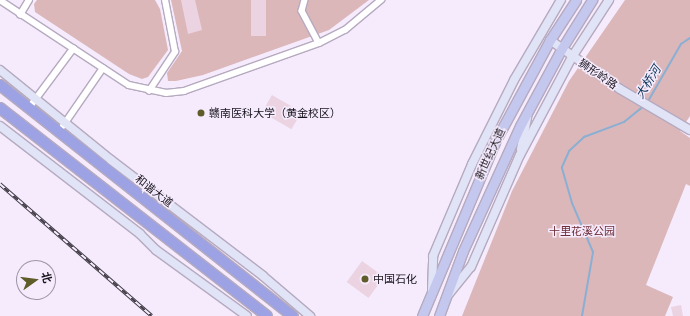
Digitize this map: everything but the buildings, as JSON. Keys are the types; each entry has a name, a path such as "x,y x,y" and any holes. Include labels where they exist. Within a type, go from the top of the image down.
{"highway":[{"name":"和谐大道","path":"0,85 29,108 62,127 293,316"},
{"path":"0,108 267,316"}],"main road":[{"name":"新世纪大道","path":"422,316 497,138 550,40 576,0"},
{"name":"新世纪大道","path":"439,316 487,195 527,112 562,48 592,0"}],"street":[{"path":"0,0 20,15 128,85 149,91 166,93 184,91 319,43 345,30 381,0"},
{"path":"20,15 29,0"},
{"path":"149,91 176,52 165,0"},
{"path":"305,0 302,11 319,43"},
{"path":"432,292 433,256 472,164 514,80 561,0"},
{"path":"446,298 471,267 520,155 572,57 609,0"},
{"name":"狮形岭路","path":"550,40 572,57 620,89 689,129"},
{"path":"29,108 73,49"},
{"path":"62,127 103,68"},
{"path":"0,70 36,99 62,127 263,276 310,316"},
{"path":"520,155 527,112"},
{"path":"0,126 140,234 156,250 247,316"},
{"path":"472,164 497,138"}],"green space":[{"path":"37,0 155,0 160,9 168,50 148,77 142,79 129,74 35,12 34,4"},
{"path":"171,0 369,0 329,30 203,75 176,81 168,81 167,73 182,51"},
{"name":"十里花溪公园","path":"625,0 690,0 690,116 680,131 690,138 690,186 686,184 646,285 673,297 665,316 462,316 512,191 569,81"}],"waterway":[{"name":"大桥河","path":"647,103 681,44 690,38"},
{"path":"582,316 593,252 572,203 562,167 569,151 584,137 624,122 644,106"}],"railway":[{"path":"0,184 152,316"}],"place":[{"name":"赣南医科大学（黄金校区）","path":"201,113"},
{"name":"中国石化","path":"365,279"}]}
